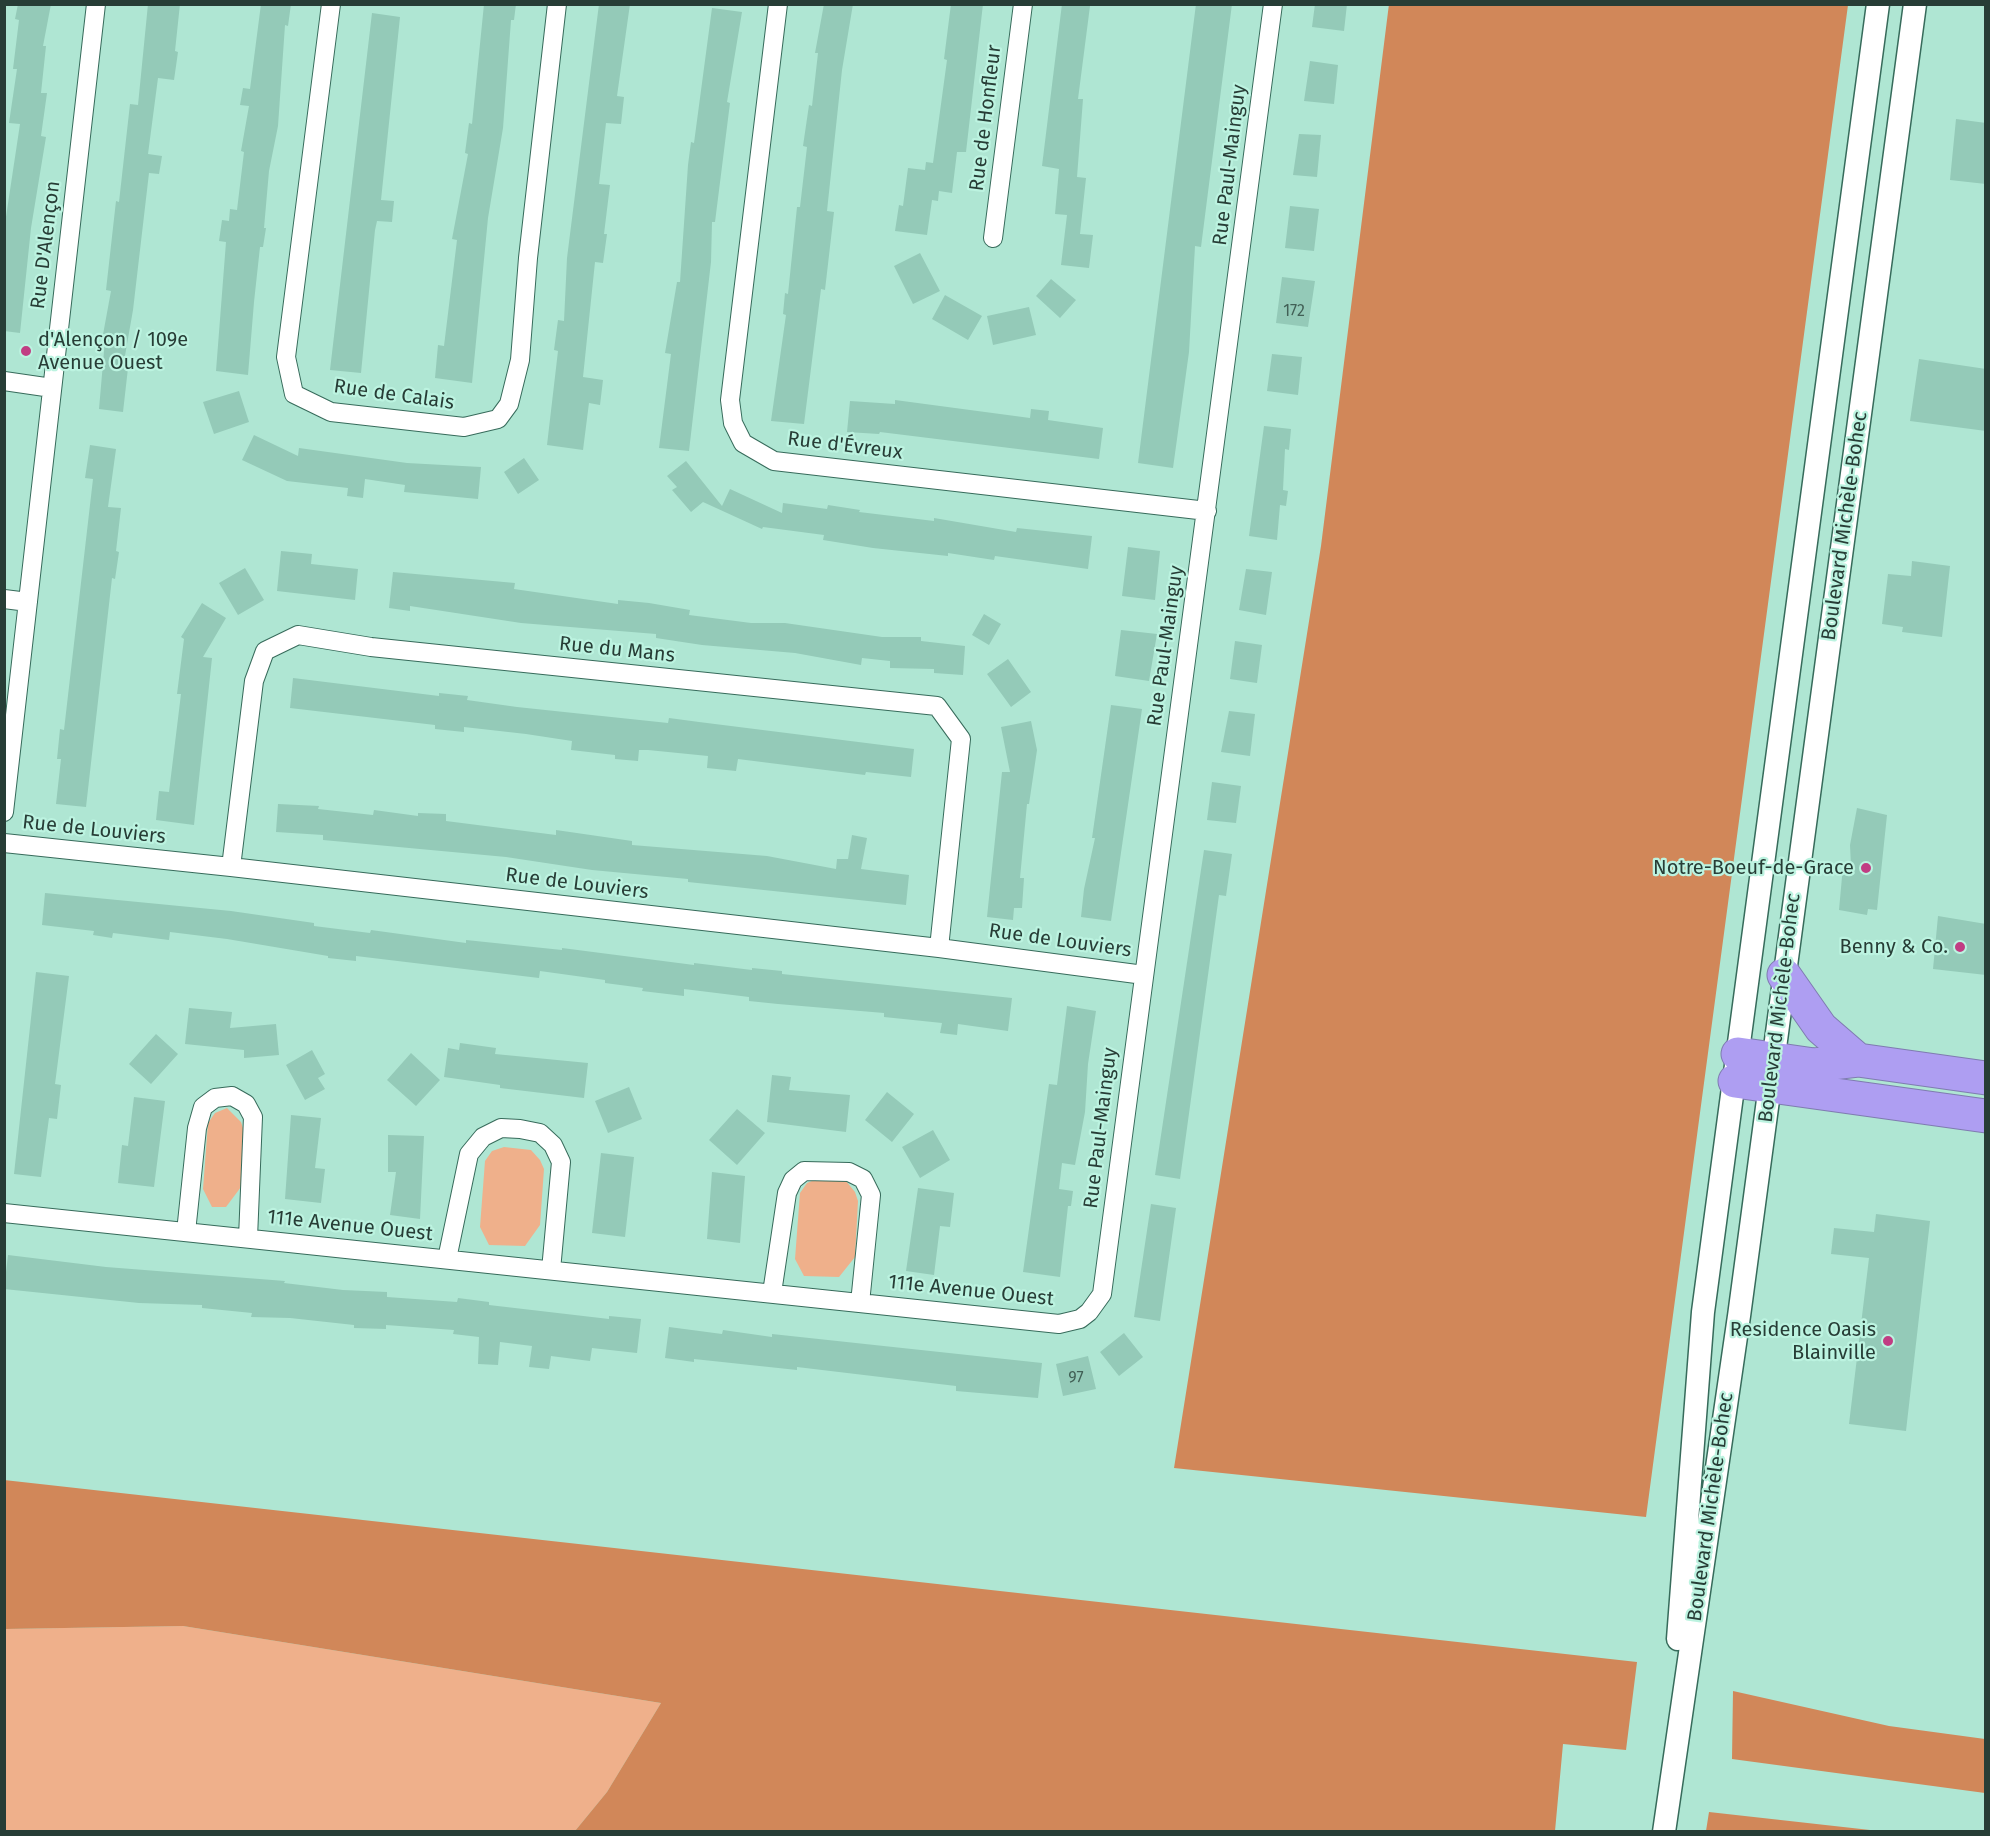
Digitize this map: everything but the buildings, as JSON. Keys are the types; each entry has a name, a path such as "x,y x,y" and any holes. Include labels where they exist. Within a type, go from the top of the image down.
{"highway":[{"path":"1784,975 1821,1028 1858,1060"},
{"path":"1771,1072 1858,1060 1986,1078"},
{"path":"1736,1067 1771,1072 1986,1116"}],"street":[{"name":"Rue D'Alençon","path":"4,812 96,4"},
{"name":"Rue de Calais","path":"332,4 286,357 294,394 331,412 464,428 498,418 508,404 520,360 528,258 557,4"},
{"name":"Rue d'Évreux","path":"778,4 730,400 733,423 744,443 774,461 1207,512"},
{"name":"Rue de Honfleur","path":"993,238 1023,4"},
{"name":"Rue Paul-Mainguy","path":"1102,1294 1273,4"},
{"name":"Boulevard Michèle-Bohec","path":"1664,1832 1703,1312 1878,4"},
{"name":"Boulevard Michèle-Bohec","path":"1664,1832 1771,1072 1915,4"},
{"path":"4,381 52,388"},
{"path":"4,599 28,602"},
{"name":"Rue du Mans","path":"231,867 254,681 265,651 298,635 383,648 937,706 961,740 939,948"},
{"name":"Rue de Louviers","path":"4,843 939,948 1144,975"},
{"name":"111e Avenue Ouest","path":"186,1232 197,1128 203,1107 215,1098 232,1096 246,1104 254,1117 248,1238"},
{"name":"111e Avenue Ouest","path":"447,1259 469,1154 483,1137 501,1128 520,1129 540,1133 553,1145 561,1162 551,1270"},
{"name":"111e Avenue Ouest","path":"772,1293 786,1193 793,1180 804,1171 849,1172 863,1179 871,1196 860,1303"},
{"name":"111e Avenue Ouest","path":"4,1213 1059,1323 1080,1319 1089,1312 1102,1294"}],"shaded area":[{"path":"1389,4 1848,5 1646,1517 1174,1468 1321,546"},
{"path":"227,1108 241,1122 244,1131 241,1187 226,1207 212,1207 203,1189 208,1123 215,1113"},
{"path":"504,1147 531,1150 544,1169 540,1225 525,1246 489,1245 480,1227 485,1161 492,1151"},
{"path":"819,1178 846,1181 855,1192 858,1201 855,1257 839,1277 804,1276 795,1259 800,1193 807,1183"},
{"path":"4,1480 1637,1662 1626,1750 1563,1744 1555,1831 575,1831 607,1792 661,1703 183,1626 5,1629"},
{"path":"183,1626 661,1703 607,1792 575,1831 5,1831 4,1629"},
{"path":"1733,1691 1889,1726 1985,1739 1985,1793 1732,1759"},
{"path":"1709,1812 1879,1831 1706,1831"}],"place":[{"name":"d'Alençon / 109e Avenue Ouest","path":"26,351"},
{"name":"Notre-Boeuf-de-Grace","path":"1866,868"},
{"name":"Benny & Co.","path":"1960,947"},
{"name":"Residence Oasis Blainville","path":"1888,1341"}]}
